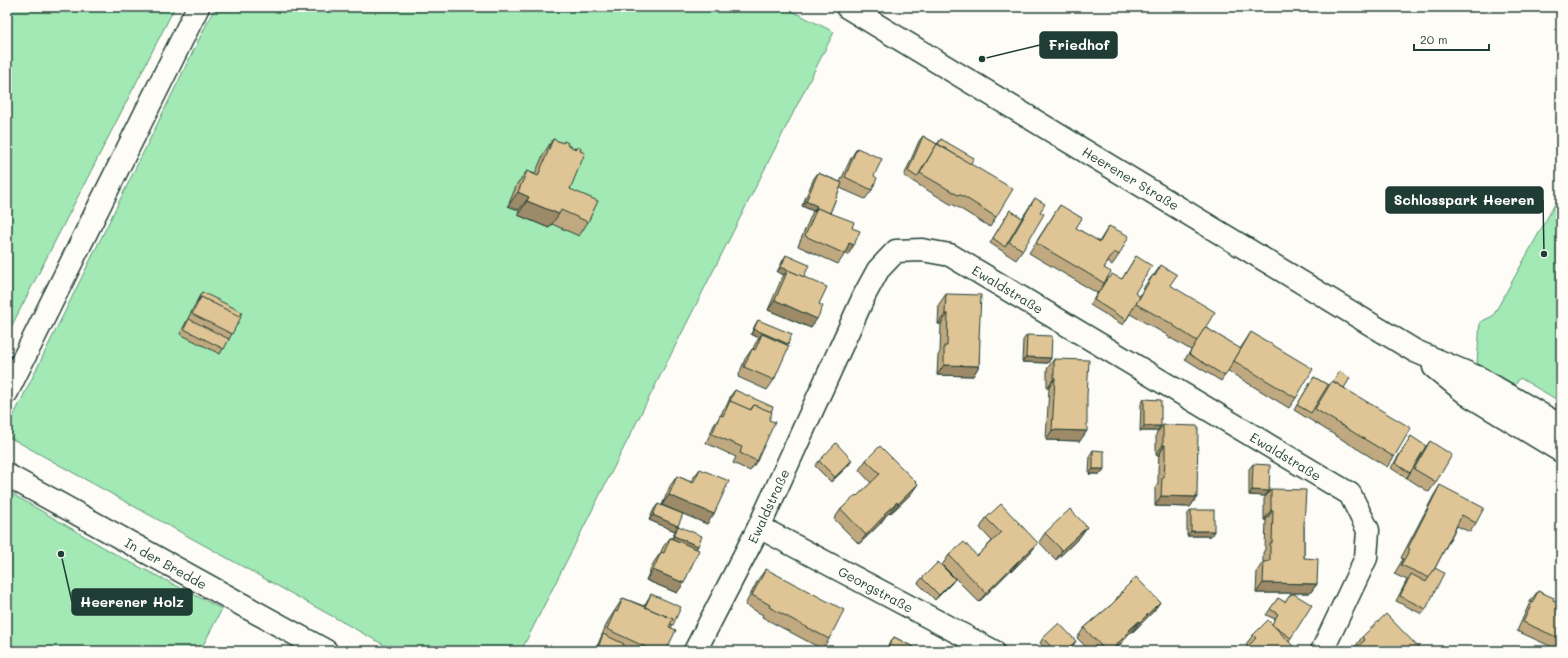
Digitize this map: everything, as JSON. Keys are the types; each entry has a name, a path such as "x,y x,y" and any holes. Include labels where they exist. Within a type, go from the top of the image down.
{"street":[{"path":"7,392 198,7"},
{"name":"Heerener Straße","path":"847,7 1415,351 1478,378 1561,426"},
{"name":"Ewaldstraße","path":"695,651 759,528 865,294 878,270 896,251 922,250 950,255 1350,494 1368,530 1366,558 1322,651"},
{"name":"Heerener Straße","path":"1415,351 1467,394 1561,451"},
{"name":"In der Bredde","path":"7,475 326,651"},
{"name":"Georgstraße","path":"759,528 993,651"}],"green space":[{"path":"7,7 175,7 7,335"},
{"path":"215,7 784,7 834,32 521,651 395,651 7,436 7,429"},
{"path":"1561,193 1561,402 1520,378 1515,385 1477,363 1480,322 1493,316"},
{"path":"7,491 122,558 222,609 200,651 7,651"}],"building":[{"path":"923,136 937,144 917,177 908,171"},
{"path":"553,139 563,143 564,141 568,143 567,145 576,149 577,147 581,148 580,151 585,153 570,189 598,201 588,222 561,210 559,214 527,201 529,197 518,192 527,171 538,176"},
{"path":"941,139 974,158 970,164 938,144"},
{"path":"937,144 1013,189 996,217 966,198 920,173"},
{"path":"857,148 882,159 874,176 877,178 872,190 845,177"},
{"path":"818,173 842,183 830,213 817,208 814,212 817,206 806,201"},
{"path":"1035,198 1045,204 1040,212 1044,214 1023,250 1009,242"},
{"path":"1060,205 1082,218 1076,228 1100,242 1109,226 1129,236 1119,255 1114,252 1104,268 1111,272 1104,283 1036,243"},
{"path":"817,208 854,222 852,228 860,231 854,245 849,243 845,254 805,236"},
{"path":"1010,210 1022,218 1005,247 993,238"},
{"path":"786,255 809,265 804,277 781,267"},
{"path":"1136,256 1152,266 1135,293 1140,297 1126,320 1094,300 1108,277 1110,278 1112,274 1122,279"},
{"path":"1161,265 1177,275 1170,285 1215,312 1197,341 1174,325 1136,304 1153,275 1155,276"},
{"path":"788,270 827,287 819,304 823,306 817,319 775,300"},
{"path":"202,292 242,312 240,317 201,297 197,302"},
{"path":"946,294 981,295 979,366 944,365 944,346 947,346 948,314 945,314"},
{"path":"201,297 241,317 232,334 192,314"},
{"path":"189,319 229,339 224,349 184,329"},
{"path":"758,320 792,334 788,344 754,329"},
{"path":"1205,327 1241,349 1225,376 1189,354"},
{"path":"1251,332 1313,369 1296,398 1234,361"},
{"path":"762,334 789,346 774,380 744,367 752,349 755,350"},
{"path":"1027,335 1052,336 1051,358 1026,357"},
{"path":"1054,359 1089,360 1087,431 1052,430 1055,378"},
{"path":"1339,371 1350,378 1344,388 1333,381"},
{"path":"1314,377 1328,385 1311,413 1297,405"},
{"path":"1332,381 1411,428 1394,457 1315,409"},
{"path":"735,390 773,407 771,412 754,405 750,410 730,401"},
{"path":"1144,399 1161,400 1161,426 1144,426"},
{"path":"730,401 751,410 754,405 772,412 769,420 775,422 757,461 740,453 742,447 712,434 720,415 723,416"},
{"path":"1163,425 1198,426 1197,497 1161,496 1165,460"},
{"path":"1411,436 1426,446 1410,473 1395,463"},
{"path":"1430,441 1452,455 1436,482 1414,469"},
{"path":"836,443 852,460 835,477 819,461"},
{"path":"880,446 918,484 898,504 897,502 884,514 885,515 866,535 841,509 880,474 866,460"},
{"path":"1093,450 1104,451 1104,469 1093,469"},
{"path":"1253,464 1270,465 1269,491 1252,490"},
{"path":"700,469 729,481 714,514 669,495 677,476 693,483"},
{"path":"1440,485 1484,508 1476,523 1462,515 1430,578 1401,565"},
{"path":"1271,489 1306,490 1304,558 1318,559 1317,584 1263,583 1264,562 1270,561 1270,543 1272,543 1273,510 1271,510"},
{"path":"658,504 683,514 678,526 653,515"},
{"path":"1001,504 1038,543 986,593 949,555 964,542 977,556 1001,533 986,518"},
{"path":"1070,509 1087,527 1062,550 1045,533"},
{"path":"1191,510 1214,510 1214,531 1191,531"},
{"path":"678,526 702,536 698,546 674,536"},
{"path":"670,538 699,550 684,583 653,570 661,552 664,553"},
{"path":"938,562 955,579 939,595 922,578"},
{"path":"1435,568 1444,573 1426,609 1400,596 1411,574 1426,582"},
{"path":"766,569 844,610 829,639 769,607 770,605 752,595"},
{"path":"1136,577 1160,602 1140,622 1139,621 1127,632 1128,633 1110,651 1106,651 1084,628 1111,605"},
{"path":"1538,591 1554,598 1553,600 1561,604 1561,639 1523,622"},
{"path":"651,594 681,607 673,625 670,624 673,619 645,607"},
{"path":"1291,594 1294,594 1312,605 1291,638 1272,624 1278,614 1270,609 1278,598 1285,602"},
{"path":"623,598 673,619 669,627 676,630 666,651 654,651 607,629"},
{"path":"1386,614 1422,651 1359,651 1356,648 1365,640 1362,637"},
{"path":"1268,620 1296,649 1293,651 1244,651 1256,638 1253,635"},
{"path":"1059,623 1076,641 1065,651 1055,651 1043,638"},
{"path":"603,634 624,644 621,651 597,651"},
{"path":"894,637 921,651 886,651"}],"place":[{"name":"Friedhof","path":"982,59"},
{"name":"Schlosspark Heeren","path":"1544,254"},
{"name":"Heerener Holz","path":"61,554"}]}
